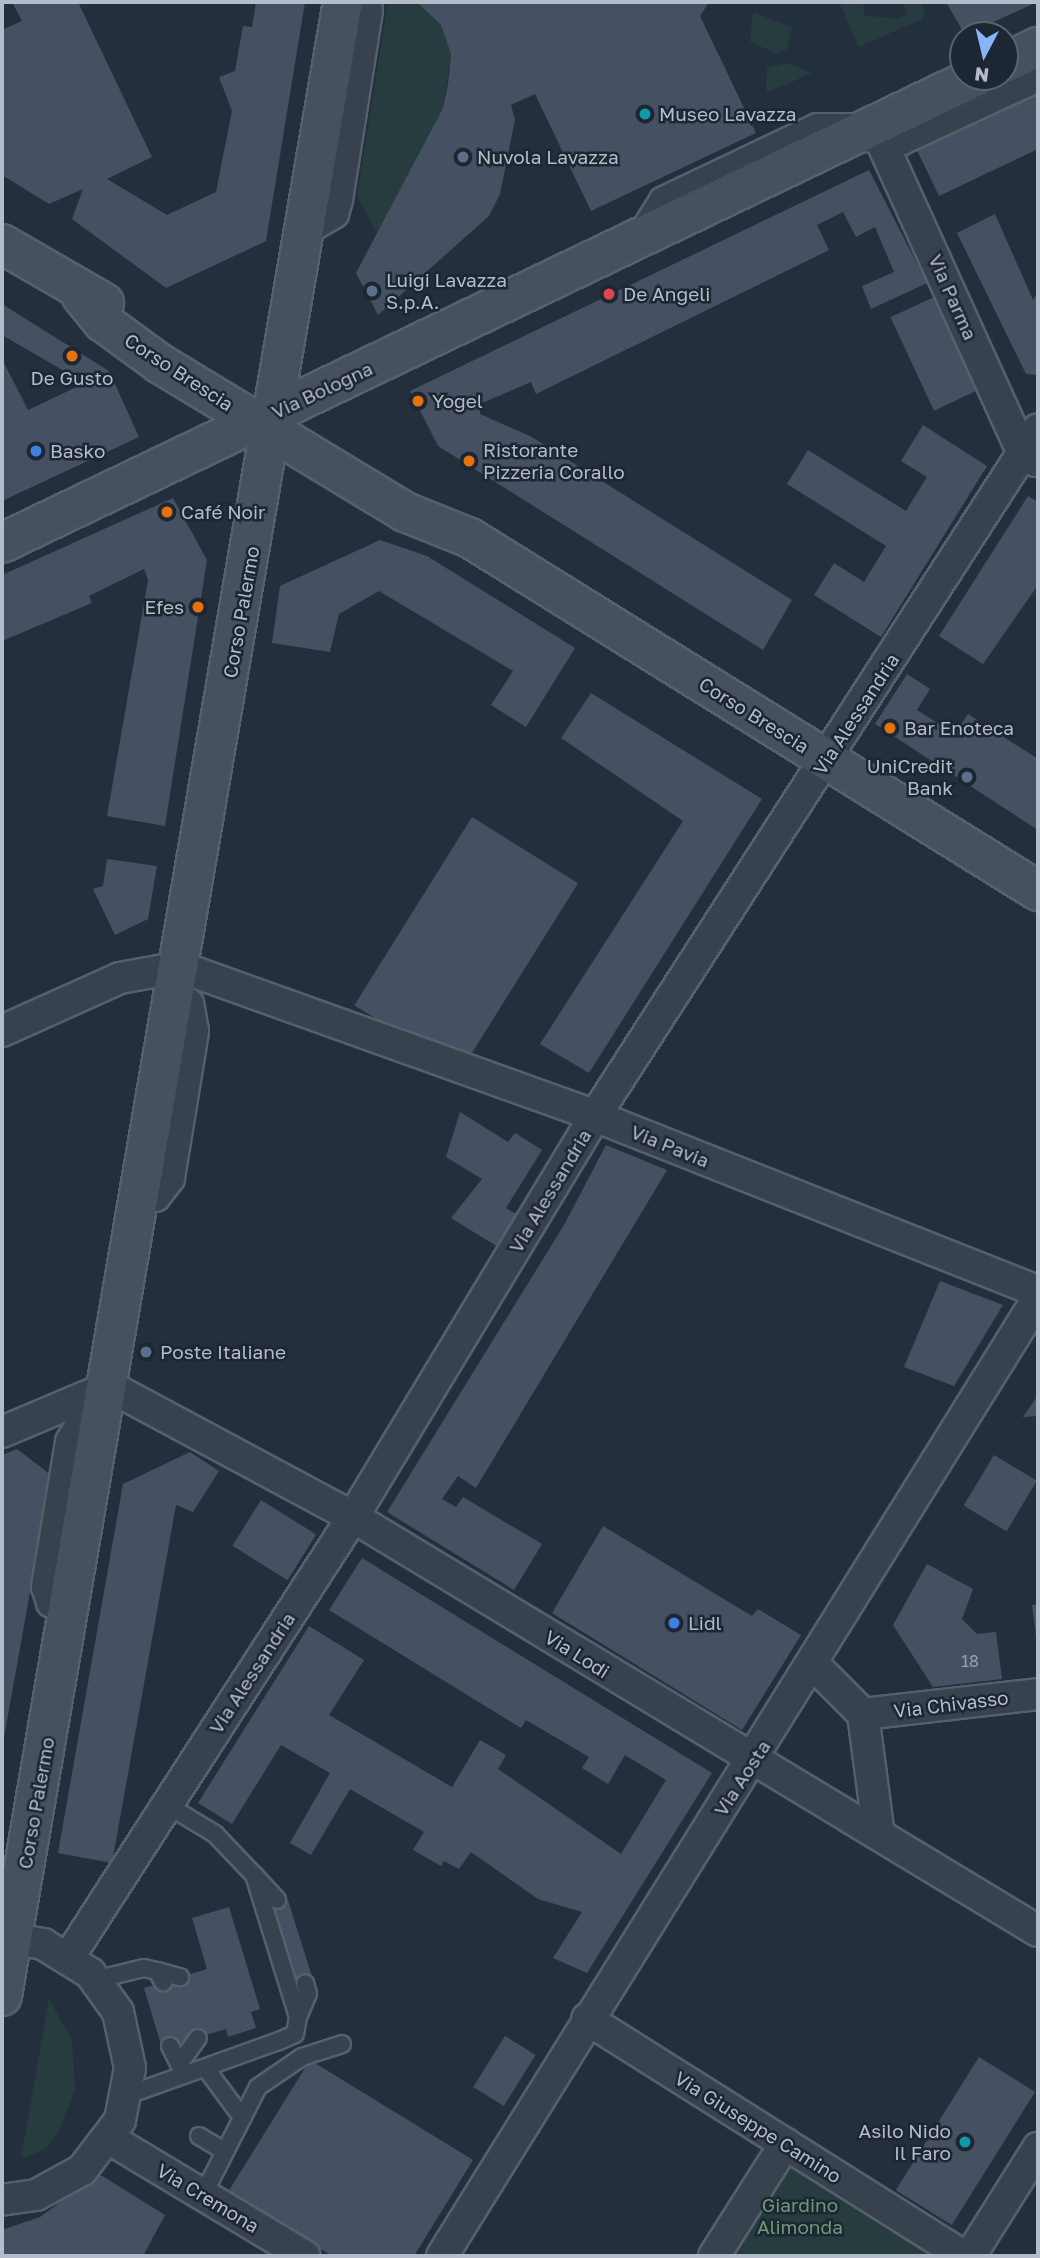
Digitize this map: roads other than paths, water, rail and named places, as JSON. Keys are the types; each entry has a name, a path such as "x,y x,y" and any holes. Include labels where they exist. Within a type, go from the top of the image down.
{"main road":[{"name":"Corso Palermo","path":"2,1996 7,1937 71,1610 107,1404 343,2"},
{"path":"1019,56 1038,47"},
{"name":"Via Bologna","path":"2,543 643,236 868,132 949,90"},
{"name":"Corso Brescia","path":"2,244 81,295 103,322 147,354 419,491 470,538 1038,891"}],"street":[{"path":"304,230 333,213 337,200 367,10 361,2"},
{"name":"Via Bologna","path":"868,132 902,139 1026,82 1038,62"},
{"name":"Via Parma","path":"868,132 1033,449"},
{"name":"Via Alessandria","path":"69,1957 353,1517 595,1116 826,760 1033,449"},
{"path":"2,1031 120,978 178,981"},
{"name":"Via Pavia","path":"178,981 595,1116 1038,1291"},
{"name":"Via Aosta","path":"442,2256 587,2019 814,1665 1038,1298"},
{"path":"2,1432 107,1404"},
{"name":"Via Lodi","path":"107,1404 353,1517 752,1762 1038,1931"},
{"path":"814,1665 863,1714 879,1835"},
{"name":"Via Chivasso","path":"863,1714 1038,1694"},
{"path":"2,2200 61,2183 110,2139 128,2095 127,2041 118,2012 95,1980 69,1957 7,1937"},
{"name":"Via Giuseppe Camino","path":"587,2019 964,2256"},
{"name":"Via Cremona","path":"110,2139 305,2256"},
{"path":"714,2256 785,2144"},
{"path":"970,2256 1038,2148"}],"lane":[{"path":"167,1805 215,1834 277,1900"},
{"path":"254,1875 298,2017"},
{"path":"95,1980 180,1977"},
{"path":"128,2095 207,2070 295,2034 298,2017 308,1994 305,1983"},
{"path":"171,2081 179,2064 183,2042"},
{"path":"204,2195 229,2148 241,2116 258,2087 302,2057 342,2044"},
{"path":"207,2070 241,2116"},
{"path":"199,2136 229,2148"}],"place":[{"name":"Museo Lavazza","path":"645,114"},
{"name":"Nuvola Lavazza","path":"463,157"},
{"name":"Luigi Lavazza S.p.A.","path":"372,291"},
{"name":"De Angeli","path":"609,294"},
{"name":"De Gusto","path":"72,356"},
{"name":"Yogel","path":"418,401"},
{"name":"Basko","path":"36,451"},
{"name":"Ristorante Pizzeria Corallo","path":"469,461"},
{"name":"Café Noir","path":"167,512"},
{"name":"Efes","path":"198,607"},
{"name":"Bar Enoteca","path":"890,728"},
{"name":"UniCredit Bank","path":"967,777"},
{"name":"Poste Italiane","path":"146,1352"},
{"name":"Lidl","path":"674,1623"},
{"name":"Asilo Nido Il Faro","path":"965,2142"}],"park label":[{"name":"Giardino Alimonda","path":"800,2216"}]}
